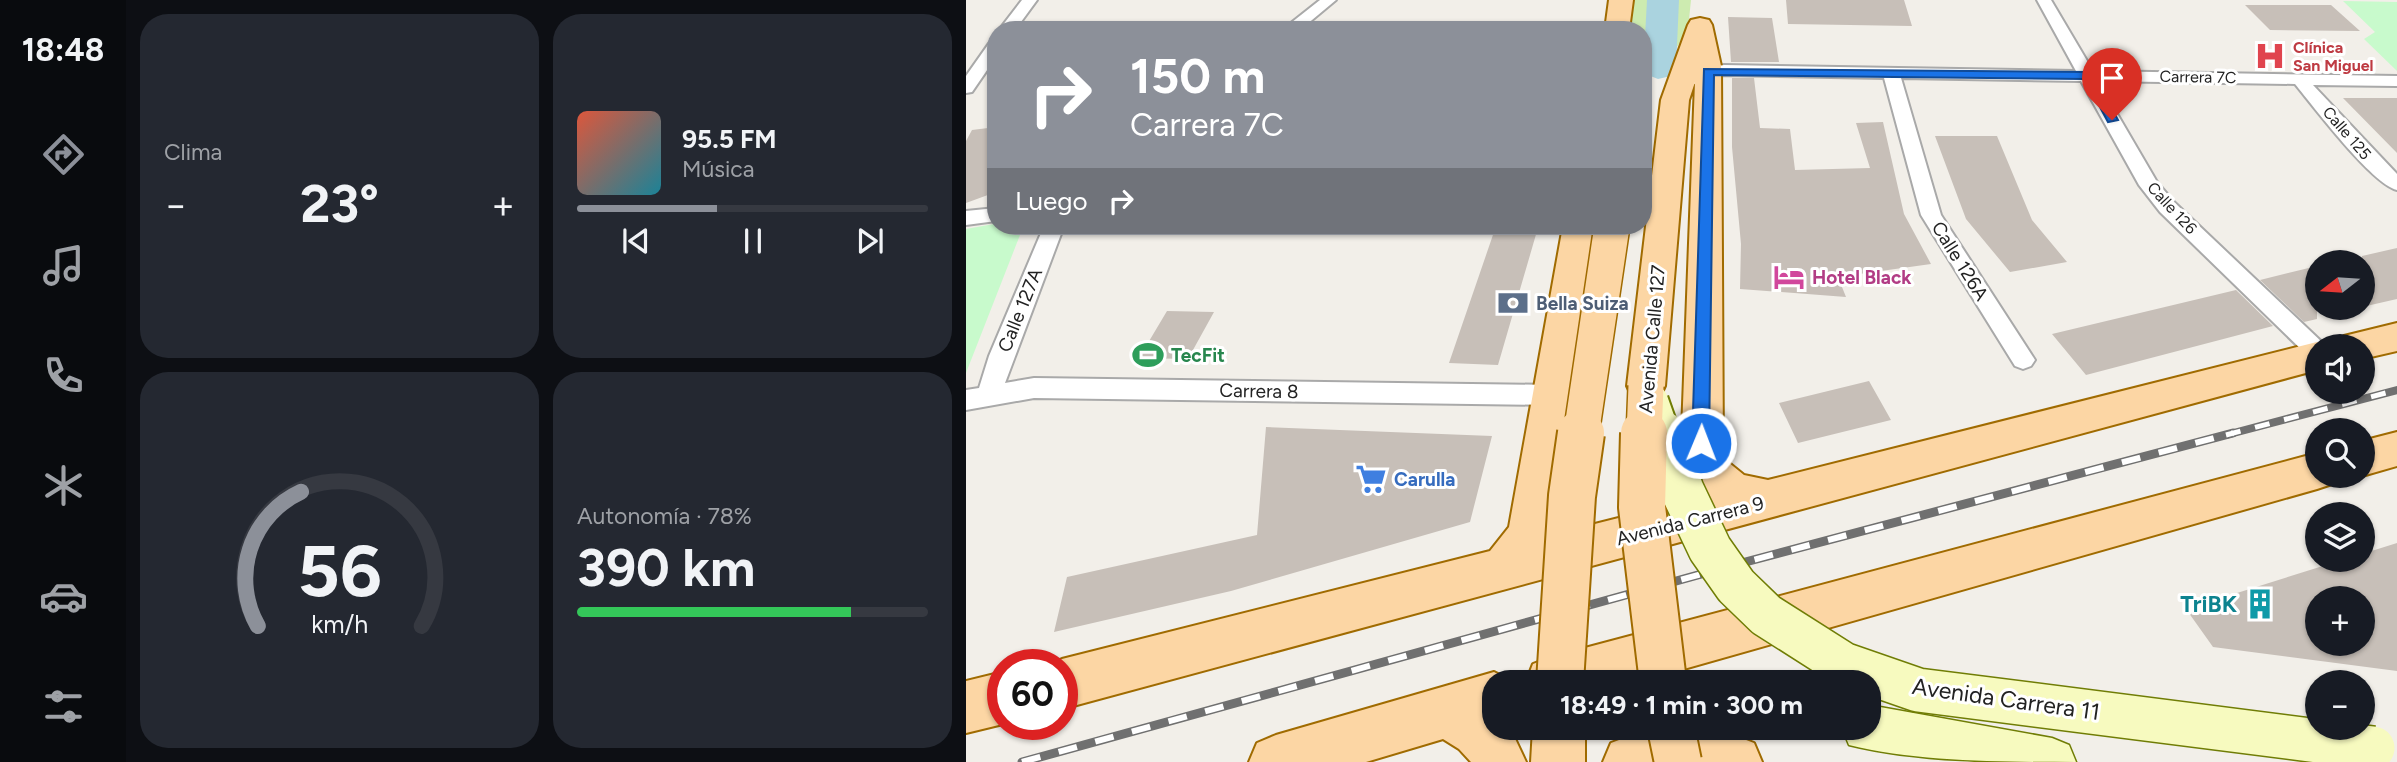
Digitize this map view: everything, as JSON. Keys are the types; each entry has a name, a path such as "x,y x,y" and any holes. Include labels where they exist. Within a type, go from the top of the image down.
{"main road":[{"path":"1618,21 1621,0"},
{"path":"1700,12 1708,72 1702,458 1708,474 1718,482 1771,500"},
{"name":"Avenida Calle 127","path":"1662,670 1642,508 1646,386 1675,100 1700,12"},
{"path":"1504,568 1527,539 1531,528 1578,235"},
{"path":"1580,670 1572,496 1611,235"},
{"path":"2375,342 2397,337"},
{"name":"Avenida Carrera 9","path":"1078,680 2305,359"},
{"name":"Avenida Carrera 11","path":"1646,386 1682,490 1710,550 1735,586 1766,615 1843,664 1918,690 2385,749"},
{"path":"2375,455 2397,449"},
{"path":"1615,670 2305,474"},
{"path":"966,708 987,702"},
{"path":"1276,762 1482,702"},
{"path":"1443,713 1465,719 1481,732 1499,762"},
{"path":"1881,731 2052,762"},
{"path":"1558,762 1559,740"},
{"path":"1673,740 1678,762"},
{"path":"1630,762 1644,756 1685,750 1735,762"}],"street":[{"path":"1014,21 1030,0"},
{"path":"1302,21 1329,0"},
{"name":"Calle 126","path":"2044,0 2148,185 2167,207 2305,339"},
{"path":"966,88 972,70 987,54"},
{"path":"1675,100 1691,79 1708,72"},
{"name":"Carrera 7C","path":"1708,72 1891,72 2397,80"},
{"name":"Calle 126A","path":"1891,72 1931,215 2023,360"},
{"name":"Calle 125","path":"2300,79 2374,164 2397,184"},
{"path":"966,218 987,215"},
{"name":"Calle 127A","path":"977,398 1001,356 1050,235"},
{"name":"Carrera 8","path":"977,398 1034,388 1553,395"}],"green space":[{"path":"1628,0 1691,0 1688,29 1666,65 1652,65 1652,21 1628,21"},
{"path":"2343,1 2397,2 2397,71 2364,39 2375,32"},
{"path":"987,225 987,235 1020,235 966,373 966,229"}],"building":[{"path":"1786,0 1904,0 1912,26 1788,24"},
{"path":"2245,5 2331,5 2360,31 2270,30"},
{"path":"1728,17 1772,18 1779,62 1731,62"},
{"path":"1732,78 1754,78 1760,128 1790,129 1795,170 1870,168 1856,123 1883,122 1904,214 1931,264 1838,277 1846,297 1740,289 1741,244 1732,147"},
{"path":"2343,98 2397,98 2397,153"},
{"path":"987,128 987,195 966,203 966,141 972,130"},
{"path":"1935,136 1997,136 2032,220 2067,262 2010,272 1966,219"},
{"path":"1493,235 1536,235 1498,365 1449,363"},
{"path":"2397,248 2397,299 2375,304 2375,253"},
{"path":"2305,269 2305,320 2313,320 2304,322 2260,280"},
{"path":"2236,290 2273,326 2086,375 2052,334"},
{"path":"1167,311 1214,312 1188,359 1139,358"},
{"path":"1869,381 1891,420 1798,443 1779,403"},
{"name":"Carulla","path":"1266,427 1492,436 1470,522 1231,591 1054,632 1067,577 1257,535"},
{"name":"TriBK","path":"2397,543 2397,671 2213,647 2186,609 2305,572 2375,572 2375,550"}],"waterway":[{"path":"1658,68 1663,0"}],"railway":[{"path":"2226,435 2397,390"},
{"path":"1022,762 1734,565 2233,433"}],"place":[{"name":"Clínica San Miguel","path":"2270,56"},
{"name":"Hotel Black","path":"1789,277"},
{"name":"Bella Suiza","path":"1513,303"},
{"name":"TecFit","path":"1148,355"},
{"name":"Carulla","path":"1371,479"},
{"name":"TriBK","path":"2260,604"}],"route":[{"path":"1701,443 1708,72 1724,70 2088,76 2112,120"}]}
